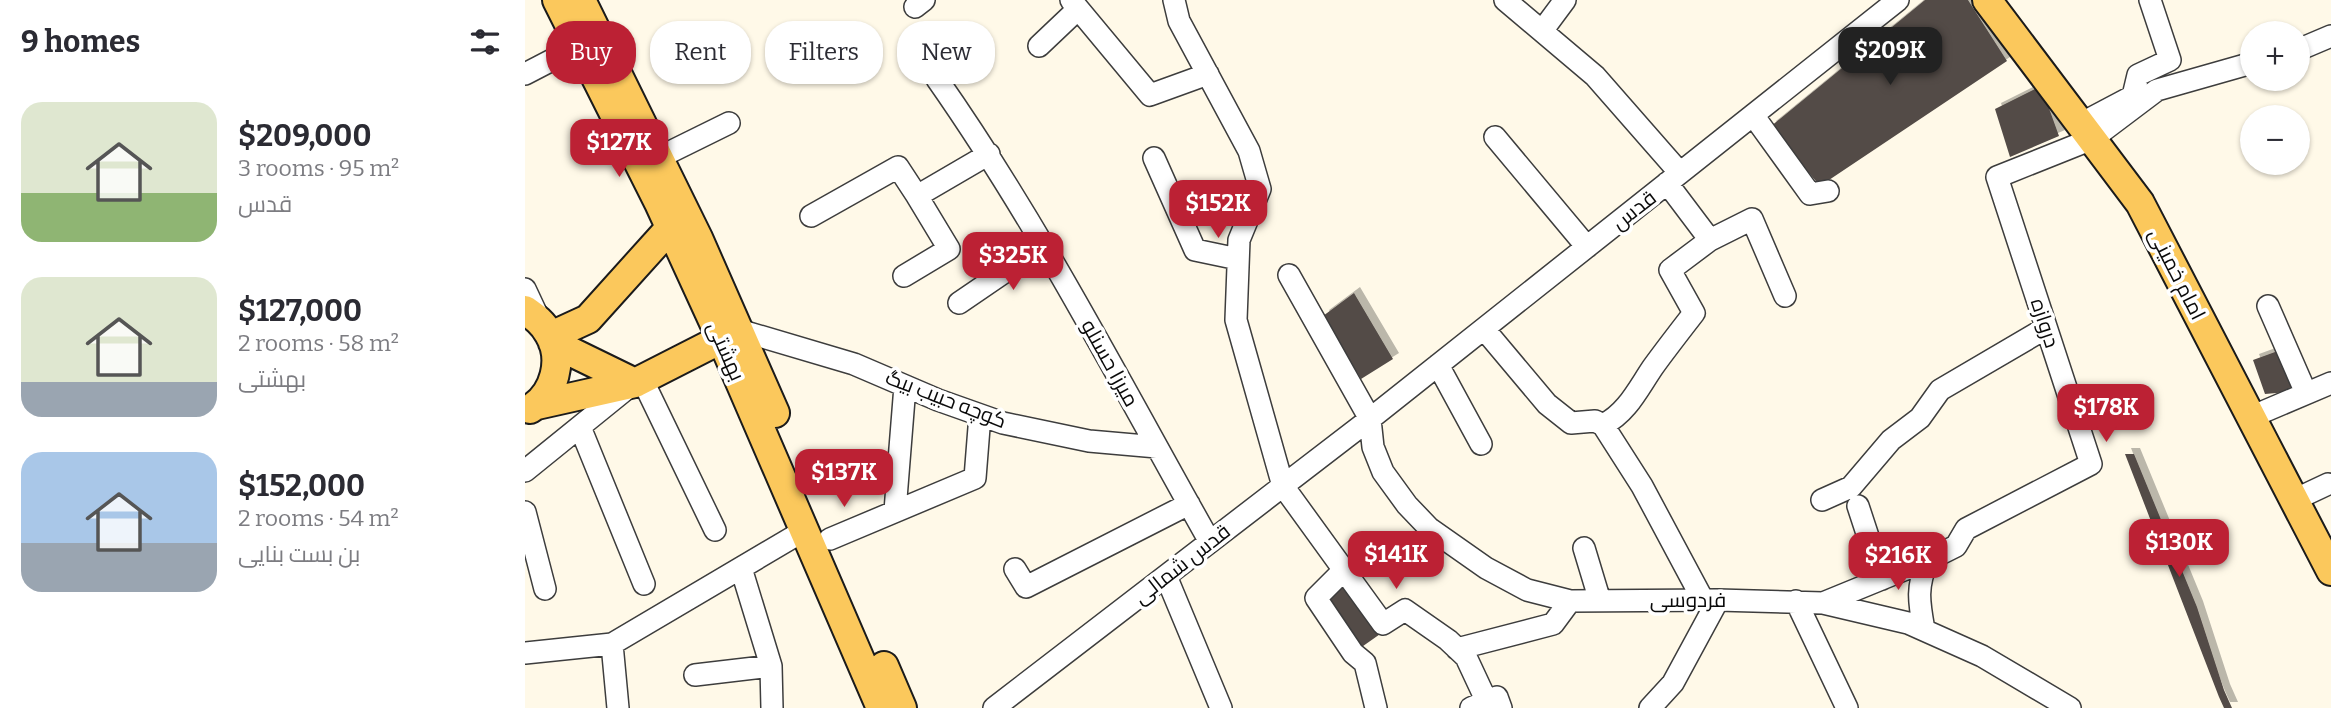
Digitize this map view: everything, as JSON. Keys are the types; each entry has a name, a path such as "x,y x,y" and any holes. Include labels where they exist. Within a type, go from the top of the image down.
{"main road":[{"name":"بهشتی","path":"557,0 567,21"},
{"name":"بهشتی","path":"581,0 658,158 679,223"},
{"name":"امام خمینی","path":"1987,0 2140,203 2331,571"},
{"name":"بهشتی","path":"600,84 679,223 817,534 902,708"},
{"path":"542,328 588,319 679,223"},
{"path":"542,328 638,381"},
{"path":"531,408 549,390 556,373 557,355 542,328"},
{"path":"531,408 638,381 730,334"},
{"name":"بهشتی","path":"817,534 881,708"}],"street":[{"path":"1174,0 1179,21 1249,151 1260,189 1239,240 1235,320 1283,486 1383,624 1405,610 1457,649 1466,657 1486,706"},
{"path":"1505,0 1595,76 1674,178 1710,240"},
{"path":"1542,31 1565,0"},
{"name":"قدس","path":"1370,419 1898,0"},
{"path":"2086,131 2133,96 2138,75 2170,60 2151,0"},
{"path":"1039,46 1074,4 1150,95 1208,74"},
{"path":"2310,45 2331,36"},
{"path":"525,75 546,64"},
{"path":"2086,131 2157,90 2240,66"},
{"name":"میرزا حسنلو","path":"940,84 989,154 1044,246 1210,542"},
{"path":"1753,115 1810,194 1828,191"},
{"path":"658,158 729,124"},
{"name":"دروازه","path":"1823,603 1956,546 1966,529 2091,464 1997,177 2086,131"},
{"path":"1495,137 1587,247"},
{"path":"917,196 989,154"},
{"path":"1154,158 1195,250 1238,259"},
{"path":"811,216 898,167 949,249 905,276"},
{"path":"1603,425 1616,419 1637,394 1652,368 1694,313 1670,270 1710,240 1752,219 1785,296"},
{"path":"959,303 1044,246"},
{"path":"1289,275 1370,419"},
{"path":"525,289 542,328"},
{"path":"2268,306 2306,393"},
{"path":"1822,500 1851,486 1891,440 1920,418 1940,390 2046,328"},
{"path":"1484,329 1547,404 1571,423 1595,421 1603,425 1710,600 1673,683 1650,708"},
{"name":"کوچه حبیب بیگ","path":"730,334 854,364 1003,423 1089,441 1157,447"},
{"path":"1438,365 1481,444"},
{"path":"525,471 638,381 715,530"},
{"path":"2251,418 2331,383"},
{"path":"895,511 905,386"},
{"path":"525,653 613,644 741,568 817,534 895,511 975,478 979,415"},
{"name":"قدس شمالی","path":"994,708 1370,419"},
{"name":"فردوسی","path":"1370,419 1373,447 1383,471 1407,505 1429,528 1477,562 1527,590 1570,601 1710,600 1823,603 1908,623 1982,656 2070,708"},
{"path":"580,427 644,584"},
{"path":"2294,500 2327,484"},
{"path":"1015,569 1026,587 1189,504"},
{"path":"1858,506 1882,579"},
{"path":"525,512 545,589"},
{"path":"1584,548 1600,601"},
{"path":"1924,630 1919,602 1919,579 1928,560"},
{"path":"741,568 771,666 772,708"},
{"path":"1343,571 1316,598 1353,653 1365,663 1376,708"},
{"path":"1166,576 1221,708"},
{"path":"1457,649 1553,624 1570,601"},
{"path":"1796,601 1847,708"},
{"path":"613,644 618,708"},
{"path":"695,675 771,666"}],"building":[{"path":"1925,0 1968,0 2007,61 1820,186 1770,127"},
{"path":"2041,86 2059,136 2010,157 1995,109"},
{"path":"1354,293 1393,359 1361,379 1323,316"},
{"path":"2286,348 2300,391 2265,394 2253,360"},
{"path":"2125,454 2134,454 2197,607 2232,708 2224,708 2219,697"},
{"path":"1346,579 1383,632 1356,651 1320,599"}]}
